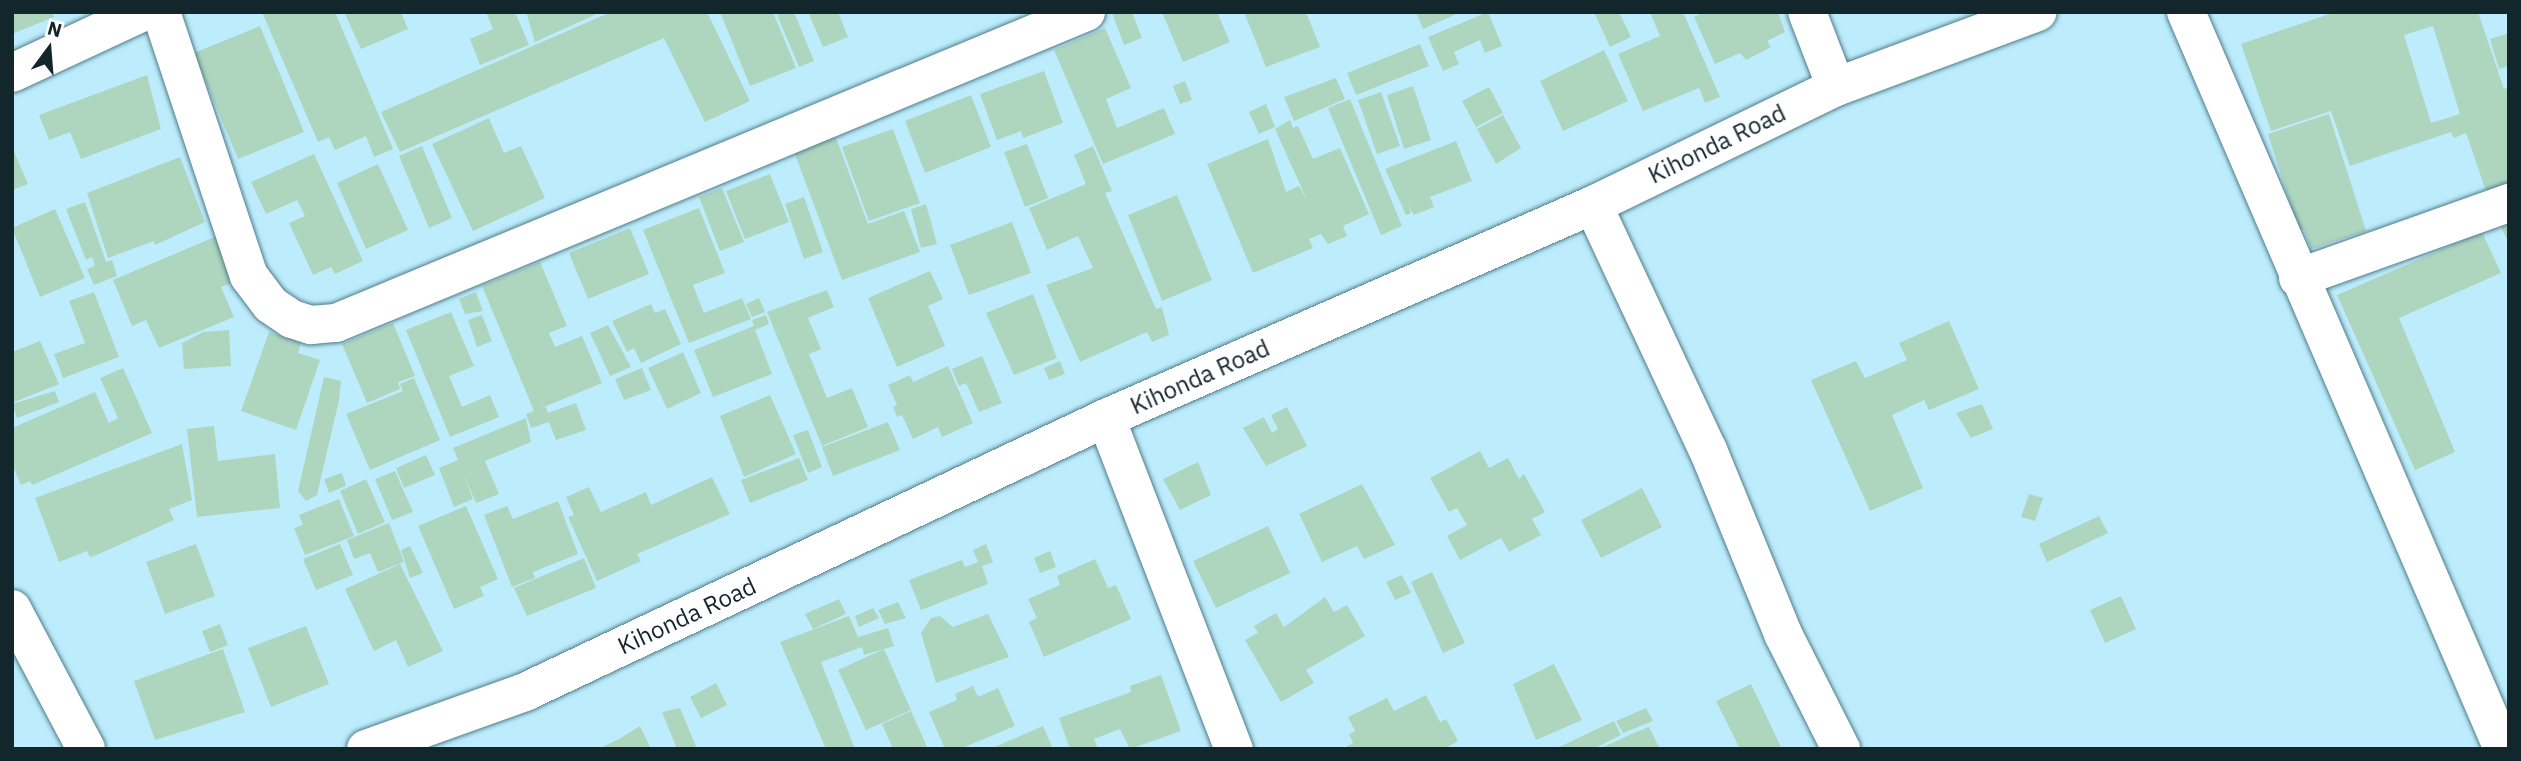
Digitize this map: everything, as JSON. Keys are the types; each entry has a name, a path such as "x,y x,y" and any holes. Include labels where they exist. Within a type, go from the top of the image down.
{"street":[{"path":"12,73 143,12"},
{"path":"161,12 248,276 271,304 292,319 311,325 336,323 1086,12"},
{"path":"1807,12 1836,87"},
{"name":"Kihonda Road","path":"366,749 525,692 1106,418 1593,205 1836,87 2038,12"},
{"path":"2186,12 2502,749"},
{"path":"2298,278 2509,203"},
{"path":"1593,205 1708,450 1783,634 1841,749"},
{"path":"1106,418 1234,749"},
{"path":"12,609 86,749"}],"building":[{"path":"12,12 52,12 54,17 12,34"},
{"path":"262,12 335,12 393,149 374,157 366,136 335,150 329,137 318,142"},
{"path":"344,12 401,12 408,29 361,49"},
{"path":"486,12 515,12 529,45 480,65 470,39 493,29"},
{"path":"526,12 601,12 535,42"},
{"path":"611,12 707,12 750,101 705,122 664,38 400,152 381,112"},
{"path":"720,12 773,12 796,68 750,86"},
{"path":"794,12 814,61 799,67 777,15"},
{"path":"808,12 838,12 848,37 823,47"},
{"path":"1132,12 1142,38 1124,45 1112,13"},
{"path":"1162,12 1217,12 1230,42 1183,62"},
{"path":"1244,12 1306,12 1320,47 1266,67"},
{"path":"1416,12 1461,12 1423,29"},
{"path":"1488,12 1502,46 1485,53 1480,40 1454,52 1459,64 1443,71 1428,37"},
{"path":"1594,12 1619,12 1631,37 1610,47"},
{"path":"1650,12 1683,12 1720,97 1705,103 1699,88 1643,111 1618,54 1660,36"},
{"path":"1704,12 1778,12 1785,32 1767,41 1771,47 1746,60 1740,53 1715,64 1694,17"},
{"path":"2335,12 2478,12 2504,89 2509,87 2509,184 2486,191 2466,133 2454,138 2451,132 2350,166 2331,111 2271,131 2241,44","holes":["2433,26 2460,114 2431,123 2404,35"]},
{"path":"260,26 304,132 238,159 194,53"},
{"path":"1105,28 1131,88 1106,99 1117,128 1164,108 1175,134 1103,164 1054,50"},
{"path":"2509,33 2509,66 2499,69 2490,39"},
{"path":"1420,44 1429,66 1356,95 1347,73"},
{"path":"1604,50 1628,101 1563,131 1540,81"},
{"path":"1044,71 1063,123 1023,138 1021,131 997,140 980,94"},
{"path":"147,75 161,129 81,159 70,132 49,140 39,115"},
{"path":"1336,78 1345,99 1294,121 1284,97"},
{"path":"1185,81 1192,100 1180,104 1173,86"},
{"path":"1413,86 1431,140 1404,149 1387,95"},
{"path":"1489,87 1503,113 1476,127 1462,101"},
{"path":"1381,92 1400,146 1377,154 1358,100"},
{"path":"971,95 991,147 925,173 905,121"},
{"path":"1350,99 1402,226 1381,235 1328,108"},
{"path":"1266,104 1275,127 1259,134 1249,112"},
{"path":"2329,114 2366,231 2311,249 2304,229 2299,231 2268,134"},
{"path":"1503,115 1521,148 1496,164 1477,129"},
{"path":"489,118 504,153 521,146 545,198 473,231 432,144"},
{"path":"1290,120 1293,128 1298,126 1313,159 1340,148 1369,214 1343,226 1347,236 1328,244 1321,234 1309,239 1313,248 1253,273 1207,164 1268,139 1286,192 1299,186 1307,200 1275,129"},
{"path":"832,127 868,224 904,211 920,252 842,280 790,141"},
{"path":"893,129 920,203 869,221 842,147"},
{"path":"1456,141 1472,181 1430,197 1434,207 1414,215 1408,206 1411,213 1406,215 1385,169"},
{"path":"1027,144 1048,198 1025,207 1004,152"},
{"path":"422,146 452,218 429,228 399,156"},
{"path":"1093,146 1112,191 1105,193 1156,309 1162,307 1169,335 1152,342 1147,332 1080,362 1046,285 1093,268 1078,236 1047,250 1029,208 1086,184 1074,155"},
{"path":"12,147 28,184 12,190"},
{"path":"314,154 363,261 335,274 331,267 313,275 289,223 305,216 297,200 266,214 251,182"},
{"path":"180,157 205,222 155,245 154,241 108,258 87,193"},
{"path":"378,164 408,230 366,249 337,183"},
{"path":"770,174 789,222 745,239 726,191"},
{"path":"722,188 744,242 720,251 699,197"},
{"path":"1177,195 1212,280 1162,301 1128,215"},
{"path":"804,197 823,252 804,259 785,204"},
{"path":"85,202 106,262 112,260 117,276 94,285 87,269 95,266 92,257 86,260 66,209"},
{"path":"926,204 937,244 921,248 911,209"},
{"path":"699,208 725,273 693,285 704,313 742,298 751,319 689,343 643,230"},
{"path":"55,209 85,278 40,297 12,228"},
{"path":"2509,216 2509,243 2498,222"},
{"path":"1012,222 1031,273 969,295 950,245"},
{"path":"630,228 649,274 588,299 569,253"},
{"path":"2482,232 2501,273 2399,318 2455,452 2415,470 2337,295"},
{"path":"217,236 236,281 221,287 234,317 159,348 146,320 132,326 113,280"},
{"path":"540,262 567,326 549,333 555,347 582,336 602,383 539,409 546,407 548,413 576,403 586,430 556,440 549,422 531,428 526,414 534,411 482,286"},
{"path":"930,271 943,299 928,306 945,346 897,367 868,298"},
{"path":"827,290 834,307 808,318 821,349 809,354 827,398 852,388 868,427 822,446 767,312"},
{"path":"94,292 119,357 63,378 54,354 85,343 69,301"},
{"path":"476,292 483,311 465,314 459,299"},
{"path":"1033,294 1057,358 1014,375 986,313"},
{"path":"759,298 765,312 752,317 746,304"},
{"path":"651,304 655,313 665,309 681,344 641,363 634,348 627,352 612,321"},
{"path":"451,312 474,366 449,376 462,407 490,395 499,417 450,437 406,330"},
{"path":"482,315 492,341 477,347 468,320"},
{"path":"766,315 769,324 755,330 772,374 713,397 694,350 754,326 752,320"},
{"path":"1949,321 1979,389 1929,410 1924,400 1892,415 1923,488 1870,511 1811,380 1856,361 1865,378 1907,360 1899,343"},
{"path":"393,323 415,376 398,382 400,389 367,403 342,344"},
{"path":"608,325 631,367 610,376 590,333"},
{"path":"229,330 231,366 184,369 182,343 203,332"},
{"path":"269,332 301,343 298,353 320,360 296,430 241,411"},
{"path":"40,341 59,384 12,403 12,352"},
{"path":"683,352 701,393 667,409 648,368"},
{"path":"982,356 1002,403 979,412 966,383 959,386 952,369"},
{"path":"1060,361 1065,374 1049,380 1044,368"},
{"path":"948,366 973,423 942,437 938,427 913,439 902,415 897,417 893,407 897,405 888,385 910,375 913,382"},
{"path":"123,368 152,433 32,485 30,481 21,485 12,464 12,428 95,392 109,423 118,418 100,378"},
{"path":"642,368 651,390 624,400 615,379"},
{"path":"324,377 341,381 339,400 317,495 306,501 298,491"},
{"path":"414,378 440,440 370,470 346,414 403,391 400,384"},
{"path":"55,391 59,402 17,418 12,404"},
{"path":"770,395 796,454 744,477 720,416"},
{"path":"1982,404 1993,429 1971,438 1956,413"},
{"path":"1287,407 1307,446 1266,466 1243,428 1264,417 1272,433 1278,429 1271,415"},
{"path":"526,418 531,442 485,461 499,494 476,503 463,473 473,499 454,507 439,468 458,460 453,448"},
{"path":"888,422 900,450 833,476 822,447"},
{"path":"214,426 218,461 275,454 280,508 197,517 187,429"},
{"path":"808,430 822,467 808,473 793,435"},
{"path":"182,444 192,500 169,509 174,520 99,554 90,557 87,551 59,562 35,498"},
{"path":"1480,451 1489,468 1508,458 1519,479 1524,474 1545,512 1532,519 1541,535 1509,552 1501,538 1460,560 1447,536 1467,525 1457,508 1449,512 1430,478"},
{"path":"426,455 435,475 404,488 396,468"},
{"path":"799,458 808,480 750,503 741,480"},
{"path":"1198,462 1211,495 1180,510 1163,479"},
{"path":"395,471 413,512 392,520 375,479"},
{"path":"342,473 346,486 329,493 324,479"},
{"path":"712,477 730,514 637,554 641,561 597,581 568,517 574,515 566,497 589,487 601,512 646,492 651,505"},
{"path":"366,479 385,522 358,534 340,491"},
{"path":"1362,484 1395,545 1364,559 1357,546 1322,562 1299,514"},
{"path":"1642,488 1662,527 1601,558 1581,520"},
{"path":"2029,494 2043,498 2035,521 2021,517"},
{"path":"339,499 354,536 305,555 294,528 303,525 299,515"},
{"path":"558,501 578,554 533,572 535,578 512,587 484,515 507,506 513,519"},
{"path":"466,506 498,579 480,587 484,596 454,609 418,526"},
{"path":"2099,516 2108,533 2047,562 2039,544"},
{"path":"389,523 404,562 378,572 370,553 354,559 347,540"},
{"path":"1268,526 1290,573 1216,608 1193,561"},
{"path":"196,544 215,596 165,614 146,562"},
{"path":"340,544 353,575 316,590 303,559"},
{"path":"986,544 993,562 982,566 988,584 921,610 909,580 962,560 965,567 978,562 973,550"},
{"path":"410,546 423,573 410,578 401,550"},
{"path":"1050,551 1056,567 1040,573 1034,558"},
{"path":"584,558 596,588 527,616 514,588"},
{"path":"1095,559 1108,588 1116,585 1131,619 1044,657 1029,622 1037,618 1028,599 1060,585 1057,576"},
{"path":"400,564 443,651 408,667 396,640 374,651 345,589"},
{"path":"1432,572 1465,643 1443,653 1411,582"},
{"path":"1402,575 1411,593 1395,600 1386,582"},
{"path":"2121,596 2136,629 2105,643 2090,610"},
{"path":"1325,597 1334,612 1347,605 1365,636 1306,670 1314,683 1281,702 1245,640 1258,633 1254,626 1276,613 1284,627"},
{"path":"839,599 846,614 813,629 805,614"},
{"path":"898,602 906,618 885,624 878,610"},
{"path":"873,608 879,618 859,627 855,616"},
{"path":"988,614 1009,657 936,683 921,633 931,618 940,616 953,627"},
{"path":"849,616 858,637 888,628 894,646 864,655 862,647 821,662 855,749 826,749 780,642"},
{"path":"220,624 228,645 210,652 202,631"},
{"path":"306,626 329,684 271,707 248,648"},
{"path":"223,649 245,712 155,740 134,681"},
{"path":"884,649 911,710 866,730 838,670"},
{"path":"1554,664 1582,720 1536,740 1513,684"},
{"path":"1161,675 1181,731 1130,749 1120,729 1094,739 1098,749 1070,749 1059,718 1131,692 1130,686"},
{"path":"716,683 727,705 701,718 690,697"},
{"path":"1751,684 1782,749 1740,749 1716,701"},
{"path":"973,686 978,697 998,688 1015,726 960,749 945,749 929,712 957,700 955,694"},
{"path":"1426,695 1440,722 1446,719 1458,741 1444,749 1342,749 1353,743 1349,734 1355,731 1348,717 1387,698 1394,711"},
{"path":"680,708 697,749 677,749 662,712"},
{"path":"1646,708 1653,721 1623,733 1616,721"},
{"path":"911,711 928,749 893,749 882,724"},
{"path":"1614,721 1621,735 1593,749 1555,749"},
{"path":"640,726 651,749 598,749 619,739"},
{"path":"1043,726 1053,749 990,749"},
{"path":"1649,727 1660,749 1599,749 1636,732"}]}
